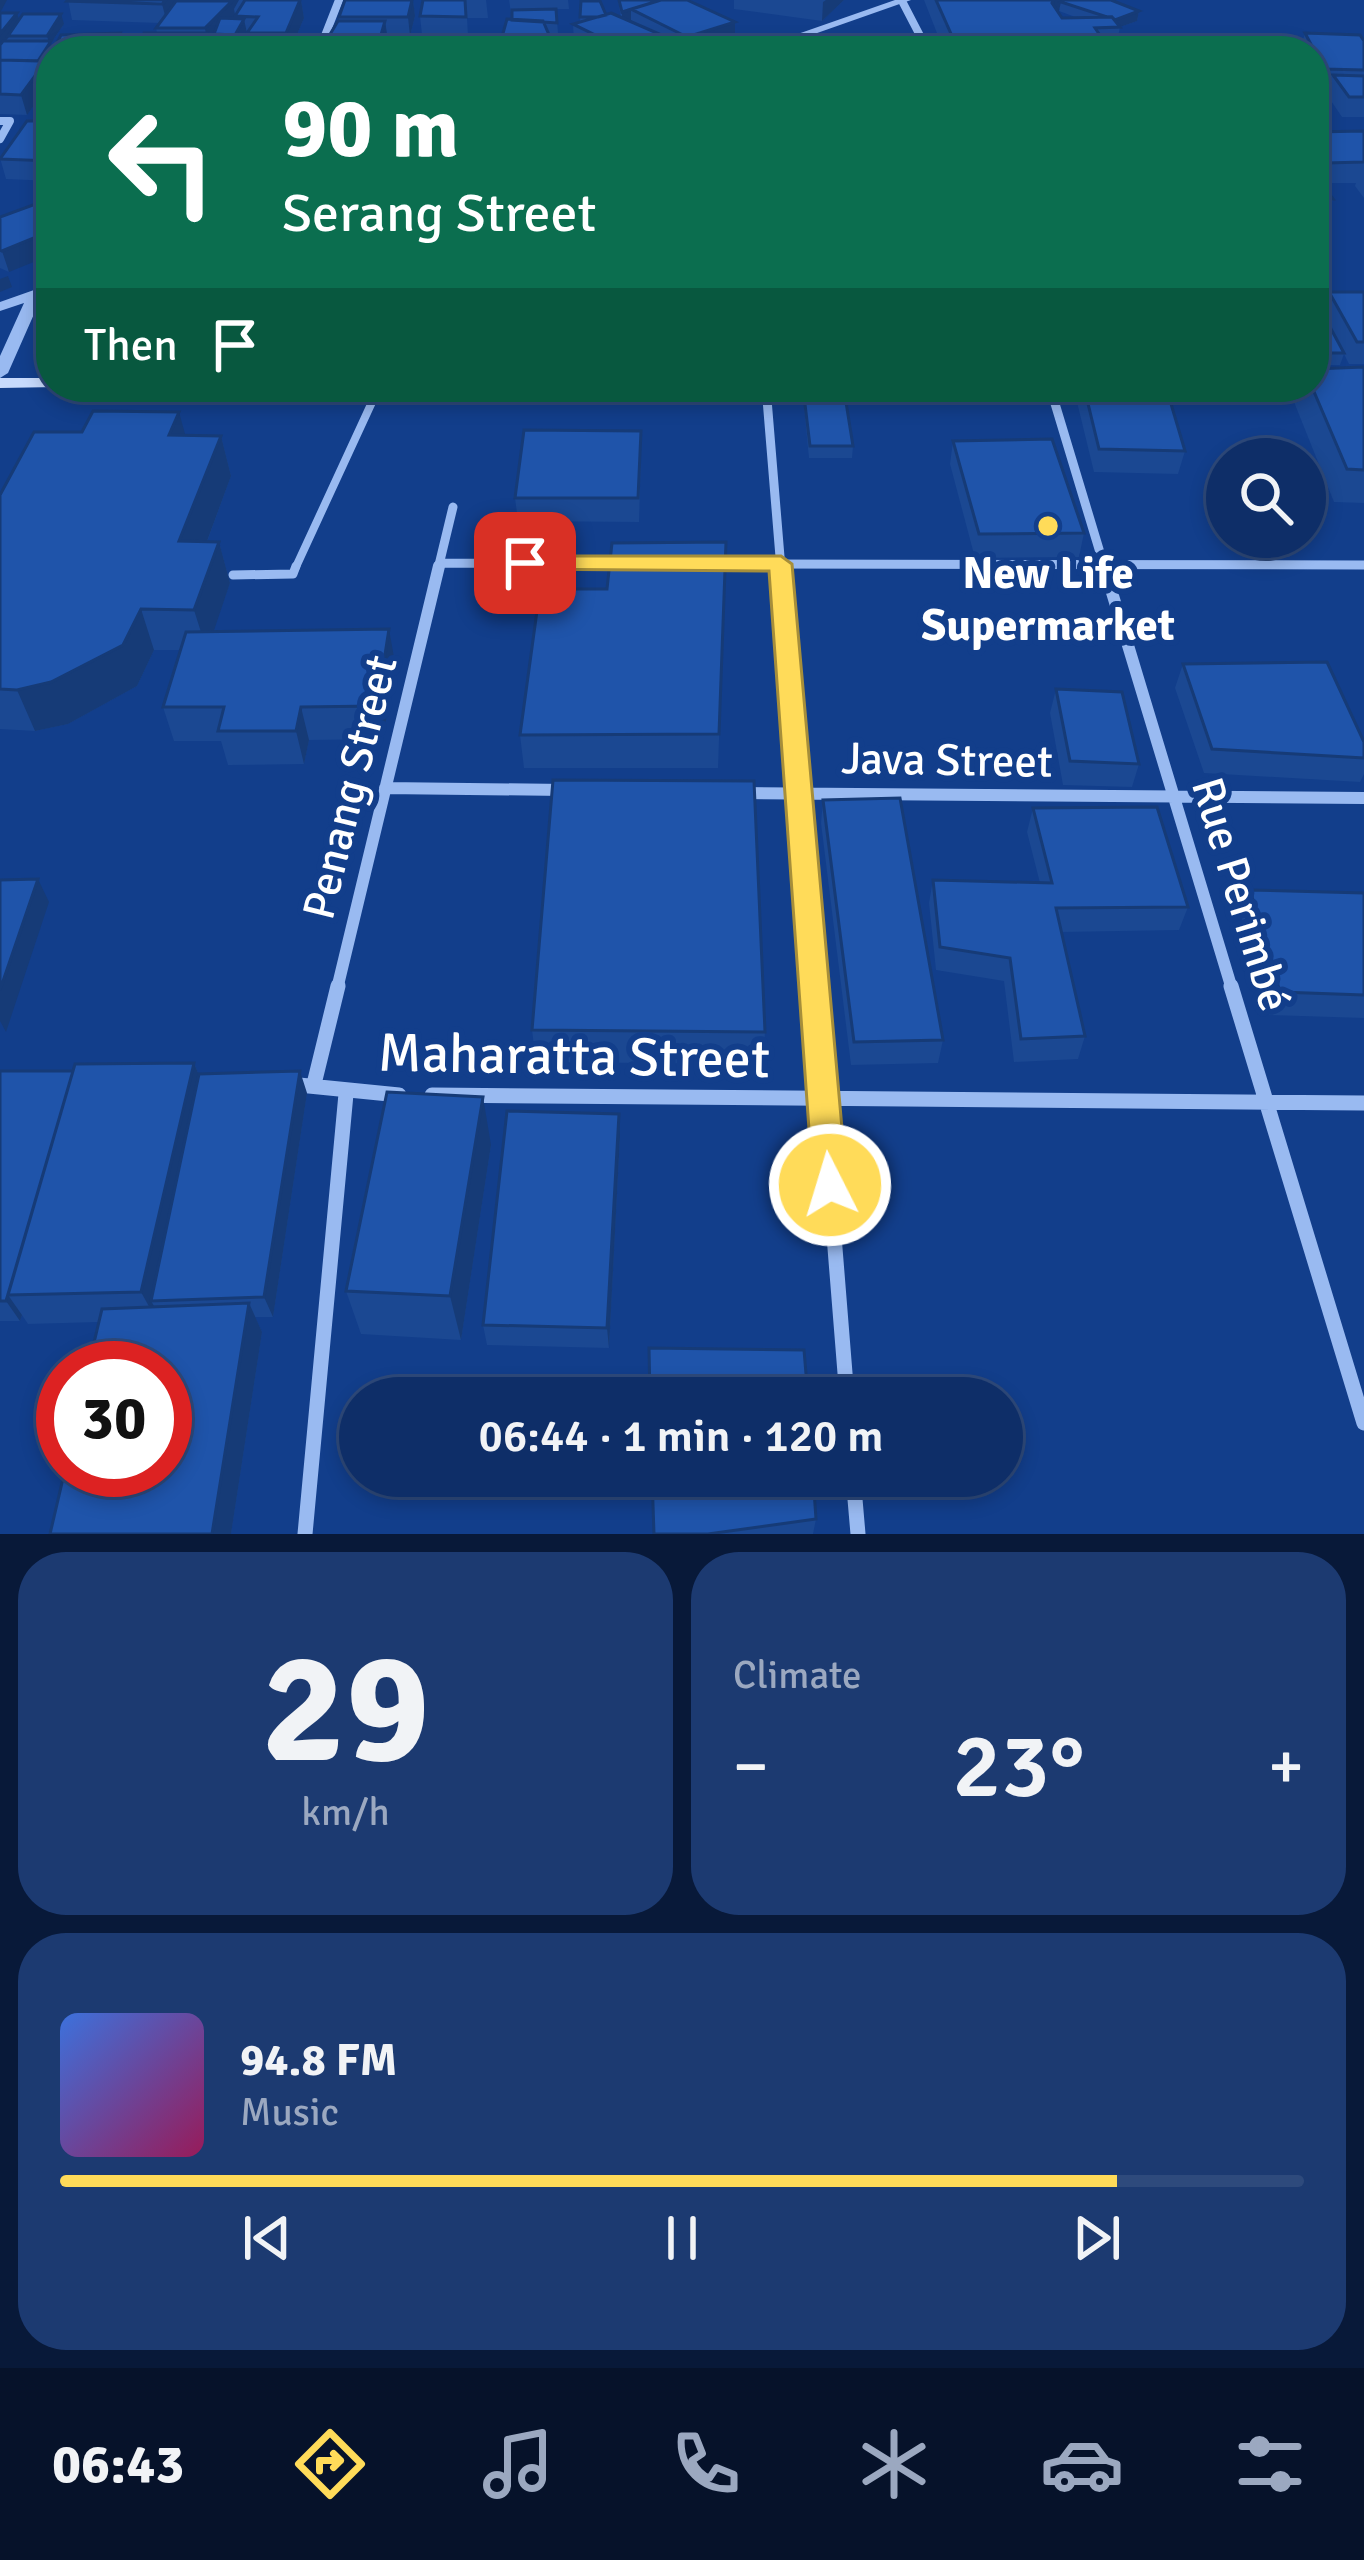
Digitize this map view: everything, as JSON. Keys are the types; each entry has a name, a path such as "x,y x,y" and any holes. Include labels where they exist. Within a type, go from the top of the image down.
{"main road":[{"path":"0,382 36,383"},
{"path":"1329,389 1364,389"}],"street":[{"path":"325,36 339,0"},
{"path":"803,36 904,1 921,36"},
{"path":"0,139 5,121"},
{"path":"0,307 36,293"},
{"path":"0,373 36,305"},
{"path":"767,402 845,1377"},
{"name":"Rue Perimbé","path":"1056,402 1364,1423"},
{"name":"Penang Street","path":"314,1084 453,507"},
{"path":"440,563 644,563"},
{"path":"690,564 1364,565"},
{"path":"385,788 571,790"},
{"name":"Java Street","path":"733,793 1364,798"},
{"name":"Maharatta Street","path":"269,1084 314,1084 346,1094 1364,1102"},
{"path":"305,1534 346,1094"},
{"path":"855,1497 858,1534"}],"lane":[{"path":"233,575 293,574 372,402"}],"building":[{"path":"68,0 166,0 162,4"},
{"path":"245,0 300,0 286,33 247,33 258,17 235,16"},
{"path":"345,0 412,0 408,17 339,17"},
{"path":"423,0 465,0 466,17 420,16"},
{"path":"619,0 661,0 622,12"},
{"path":"661,0 687,0 735,22 685,36 631,9"},
{"path":"936,0 1054,0 1062,18 1112,17 1120,27 1095,28 1100,36 952,36"},
{"path":"1111,0 1139,11 1115,20 1061,2"},
{"path":"176,1 232,1 205,28 156,28"},
{"path":"581,1 600,1 606,15 580,17"},
{"path":"556,9 557,23 512,20 512,10"},
{"path":"0,13 17,13 0,34"},
{"path":"611,13 664,36 597,36 573,24"},
{"path":"23,14 61,14 47,36 8,36"},
{"path":"220,18 244,19 235,35 214,34"},
{"path":"507,19 543,21 550,36 502,36"},
{"path":"338,21 385,21 381,36 329,36"},
{"path":"120,33 118,36 61,35"},
{"path":"144,33 207,33 206,36"},
{"path":"1360,35 1364,70 1329,69 1329,36 1307,36"},
{"path":"3,41 36,41 36,61 0,60"},
{"path":"0,60 36,61 36,75 21,95 0,94"},
{"path":"1333,75 1364,76 1364,97 1349,97"},
{"path":"27,121 36,121 36,160 0,159"},
{"path":"1364,131 1364,162 1329,163 1329,132"},
{"path":"36,204 36,237 0,250 0,217"},
{"path":"1329,292 1364,292 1364,342 1357,342"},
{"path":"1329,325 1344,353 1329,353"},
{"path":"1364,367 1364,470 1347,469 1318,402 1329,402 1329,368"},
{"path":"805,402 846,402 853,446 810,446"},
{"path":"1088,402 1170,402 1185,451 1099,449"},
{"path":"93,411 179,412 169,435 221,436 179,541 219,542 194,610 141,609 123,645 51,682 0,689 0,495 34,432 82,432"},
{"path":"524,430 641,431 638,498 515,498"},
{"path":"1052,439 1084,533 979,534 953,441"},
{"path":"726,542 719,734 520,735 540,589 607,589 612,543"},
{"path":"389,629 377,706 301,707 296,731 218,731 224,707 163,707 186,632"},
{"path":"1327,662 1364,742 1364,758 1212,749 1183,664"},
{"path":"1056,689 1122,692 1139,764 1070,761"},
{"path":"553,780 754,781 765,1032 532,1030"},
{"path":"900,798 943,1040 854,1042 823,800"},
{"path":"1157,807 1188,907 1056,908 1085,1036 1021,1039 1010,958 940,947 933,880 1052,883 1033,808"},
{"path":"38,879 0,990 0,880"},
{"path":"1250,890 1364,893 1364,995 1280,992"},
{"path":"194,1063 141,1292 8,1295 75,1064"},
{"path":"0,1071 73,1071 6,1301 0,1301"},
{"path":"300,1071 264,1297 151,1301 199,1074"},
{"path":"387,1092 483,1097 450,1296 346,1291"},
{"path":"507,1111 619,1114 607,1328 483,1325"},
{"path":"249,1303 212,1534 50,1534 59,1497 192,1497 192,1341 94,1341 102,1309"},
{"path":"649,1348 804,1350 806,1377 650,1377"},
{"path":"653,1497 814,1497 816,1519 708,1534 654,1534"}],"place":[{"name":"New Life Supermarket","path":"1048,526"}],"route":[{"path":"525,563 781,564 830,1185"}]}
